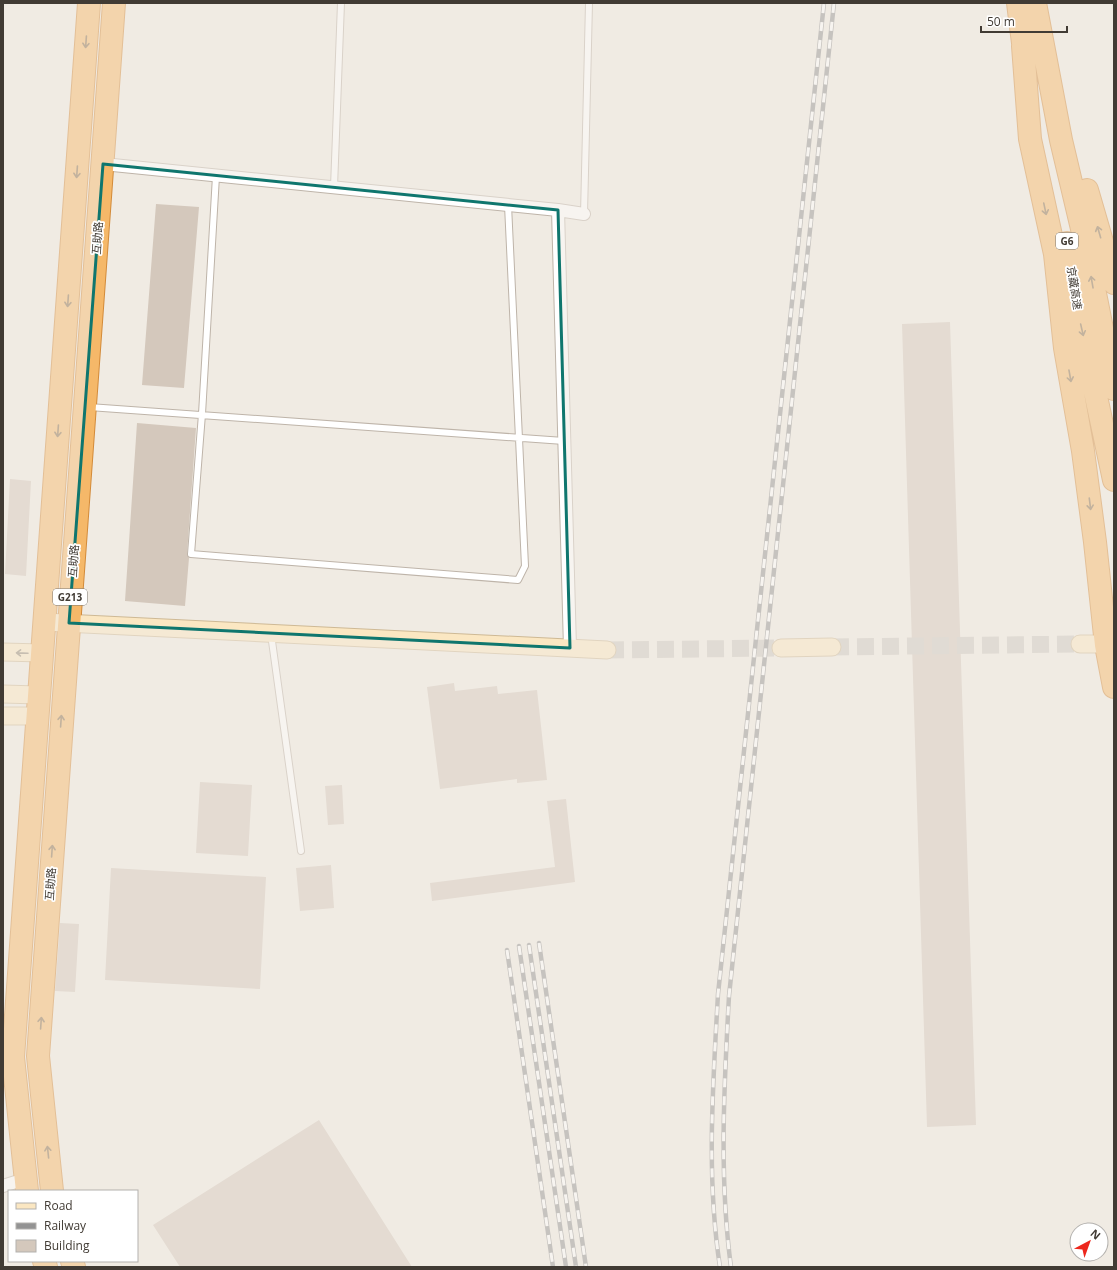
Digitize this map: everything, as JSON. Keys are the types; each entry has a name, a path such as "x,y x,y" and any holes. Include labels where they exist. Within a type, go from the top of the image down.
{"highway":[{"name":"G213","path":"26,1185 13,1057 37,705 89,3"},
{"name":"互助路","path":"52,1190 38,1056 68,623 114,3"},
{"name":"京藏高速","path":"1018,3 1023,46 1066,237 1080,322 1114,480"},
{"name":"京藏高速","path":"1036,3 1061,140 1083,233 1114,389"},
{"path":"1036,3 1057,61 1080,166 1114,283"},
{"path":"1023,46 1030,139 1055,254 1064,348 1083,451 1110,645 1114,687"}],"main road":[{"path":"44,622 607,650"},
{"path":"1080,644 1110,645"},
{"path":"781,648 832,647"},
{"path":"3,652 42,653"},
{"path":"3,694 37,705"},
{"path":"3,716 37,705"}],"street":[{"path":"103,164 558,210 584,214"},
{"path":"558,210 570,648"},
{"path":"3,1186 26,1185"}],"lane":[{"path":"334,188 341,3"},
{"path":"584,214 589,3"},
{"path":"216,176 202,414 191,554 518,580 525,566 508,205"},
{"path":"85,406 564,441"},
{"path":"270,633 301,851"}],"highlighted area":[{"path":"103,164 558,210 570,648 69,623"}],"building":[{"path":"156,204 199,207 184,388 142,385"},
{"path":"950,322 976,1125 927,1127 902,324"},
{"path":"137,423 196,428 187,554 189,558 185,606 125,601"},
{"path":"10,479 31,481 26,576 5,574"},
{"path":"454,683 455,691 497,686 498,694 537,690 547,780 517,783 517,779 440,789 427,687"},
{"path":"200,782 252,785 248,856 196,853"},
{"path":"342,785 344,824 328,825 325,786"},
{"path":"566,799 575,882 432,901 430,883 555,867 547,801"},
{"path":"331,865 334,908 300,911 296,868"},
{"path":"111,868 266,877 260,989 105,980"},
{"path":"60,923 79,924 75,992 55,991"},
{"path":"319,1120 412,1267 180,1267 153,1225"}],"tunnel":[{"path":"832,647 1080,644"},
{"path":"607,650 781,648"}],"railway":[{"path":"720,1267 713,1199 712,1165 713,1096 718,994 824,3"},
{"path":"731,1267 727,1233 724,1166 724,1098 729,996 834,3"},
{"path":"539,943 586,1267"},
{"path":"529,945 576,1267"},
{"path":"519,946 566,1267"},
{"path":"507,950 553,1267"}]}
